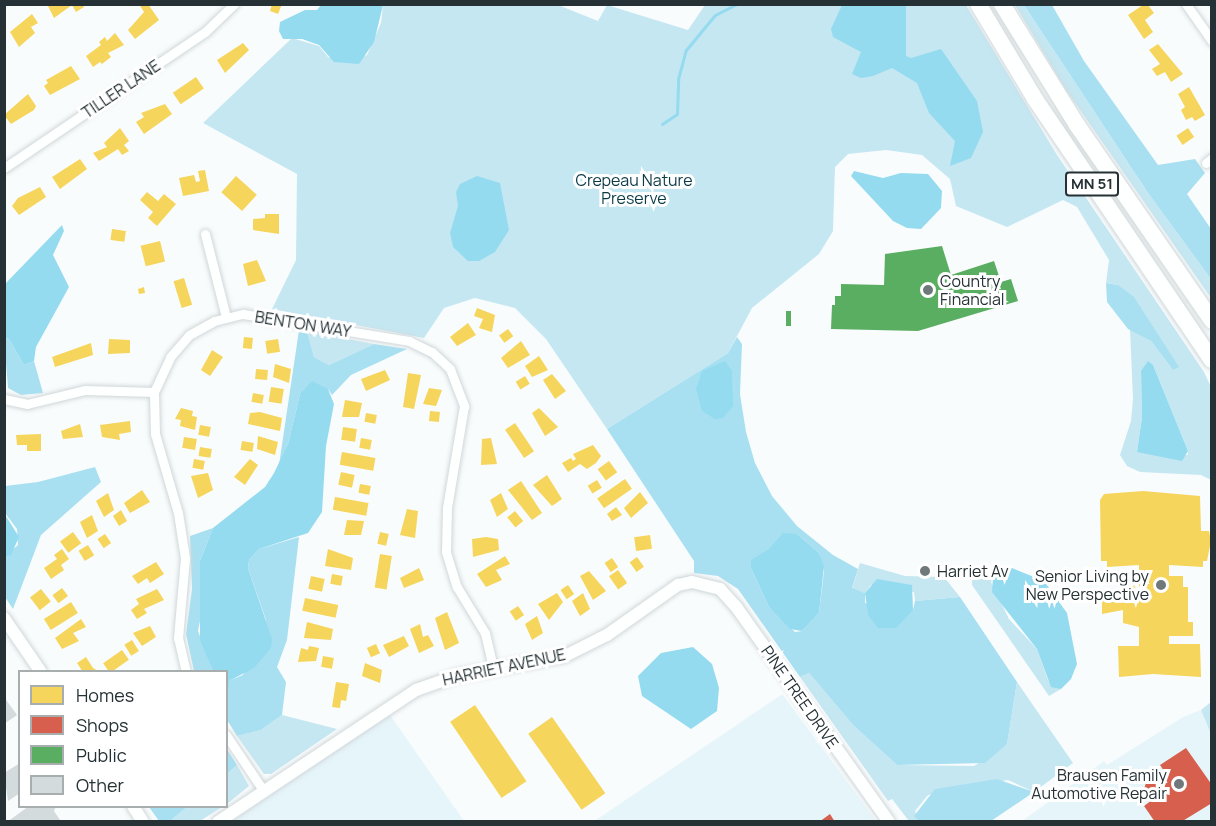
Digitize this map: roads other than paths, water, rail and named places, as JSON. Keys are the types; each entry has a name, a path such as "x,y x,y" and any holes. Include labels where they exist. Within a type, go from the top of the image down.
{"highway":[{"name":"MN 51","path":"978,4 1035,99 1212,360"},
{"name":"MN 51","path":"1002,4 1077,125 1212,321"}],"street":[{"name":"TILLER LANE","path":"4,168 205,32 234,4"},
{"path":"1186,4 1212,41"},
{"path":"205,234 226,316"},
{"name":"BENTON WAY","path":"185,670 177,638 185,558 178,513 155,434 153,392 170,357 189,335 226,316 263,317 409,341 432,352 450,369 464,406 447,508 446,552 457,587 485,633 493,669"},
{"path":"4,399 27,404 85,390 153,392"},
{"name":"HARRIET AVENUE","path":"218,822 416,690 456,676 565,656 607,635 678,585 704,582"},
{"name":"PINE TREE DRIVE","path":"704,582 720,589 737,608 889,822"},
{"path":"4,618 40,670"},
{"path":"228,738 263,790"},
{"path":"134,808 143,822"}],"waterway":[{"path":"662,124 677,114 678,79 686,50 715,15 737,4"}],"place":[{"name":"Country Financial","path":"928,290"},
{"name":"Harriet Av","path":"925,571"},
{"name":"Senior Living by New Perspective","path":"1161,585"},
{"name":"Brausen Family Automotive Repair","path":"1179,784"}],"park label":[{"name":"Crepeau Nature Preserve","path":"634,189"}]}
